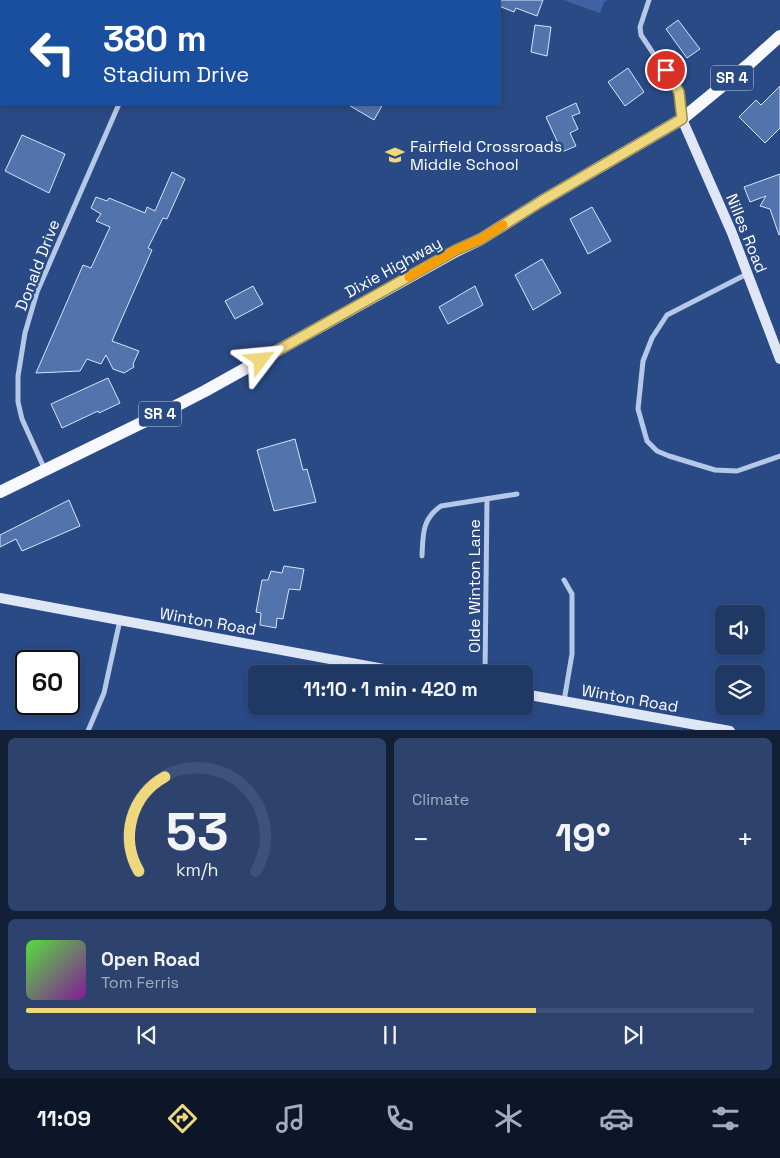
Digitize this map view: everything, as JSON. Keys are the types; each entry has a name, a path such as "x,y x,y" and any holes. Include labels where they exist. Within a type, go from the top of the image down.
{"main road":[{"name":"Dixie Highway","path":"0,492 205,391 456,250 481,239 540,202 682,119 780,36"}],"street":[{"path":"649,0 640,27 641,35 679,92 682,119"},
{"name":"Donald Drive","path":"45,470 22,419 18,402 18,376 25,333 37,292 119,105"},
{"name":"Nilles Road","path":"682,119 732,233 780,360"},
{"path":"748,274 667,315 652,338 643,361 638,409 647,441 657,451 669,456 715,470 737,470 780,456"},
{"path":"422,556 424,530 427,520 441,506 517,494"},
{"name":"Olde Winton Lane","path":"485,665 487,499"},
{"path":"564,580 572,594 572,654 564,702"},
{"name":"Winton Road","path":"0,598 362,665"},
{"path":"88,730 104,693 120,620"},
{"name":"Winton Road","path":"533,696 730,730"}],"shaded area":[{"path":"563,0 608,0 603,2 600,13"}],"building":[{"path":"500,0 543,0 537,16 516,8 514,12 500,6"},
{"path":"678,20 700,49 687,58 666,29"},
{"path":"535,25 551,27 547,56 531,52"},
{"path":"628,68 644,92 625,106 608,82"},
{"path":"780,86 780,128 765,143 739,117 756,100 761,105"},
{"path":"576,103 580,113 572,116 578,129 570,133 576,146 562,152 546,117"},
{"path":"349,105 382,105 374,120"},
{"path":"22,135 65,154 49,193 5,171"},
{"path":"172,172 185,179 167,219 163,218 148,248 152,250 112,341 139,351 133,364 134,367 124,373 113,369 106,355 101,364 87,359 80,371 36,373 83,265 91,268 110,227 96,221 101,214 91,208 96,197 107,201 109,198 145,213 147,207 155,211"},
{"path":"780,174 779,235 770,209 760,206 766,196 750,202 744,187"},
{"path":"592,207 611,241 588,254 570,219"},
{"path":"542,259 561,293 533,310 515,275"},
{"path":"253,286 263,304 235,319 225,301"},
{"path":"475,286 483,305 448,324 439,307"},
{"path":"108,378 120,403 62,428 51,404"},
{"path":"295,439 303,470 307,469 316,502 274,511 257,450"},
{"path":"69,500 80,526 22,551 16,539 0,547 0,535"},
{"path":"284,566 304,569 300,590 289,589 283,619 277,618 276,628 260,625 261,613 256,612 262,580 268,580 271,571 282,573"}],"slow traffic":[{"path":"409,277 456,250 481,239 503,225"}],"place":[{"name":"Fairfield Crossroads Middle School","path":"395,155"}],"route":[{"path":"261,360 456,250 481,239 540,202 682,119 679,92 666,70"}]}
